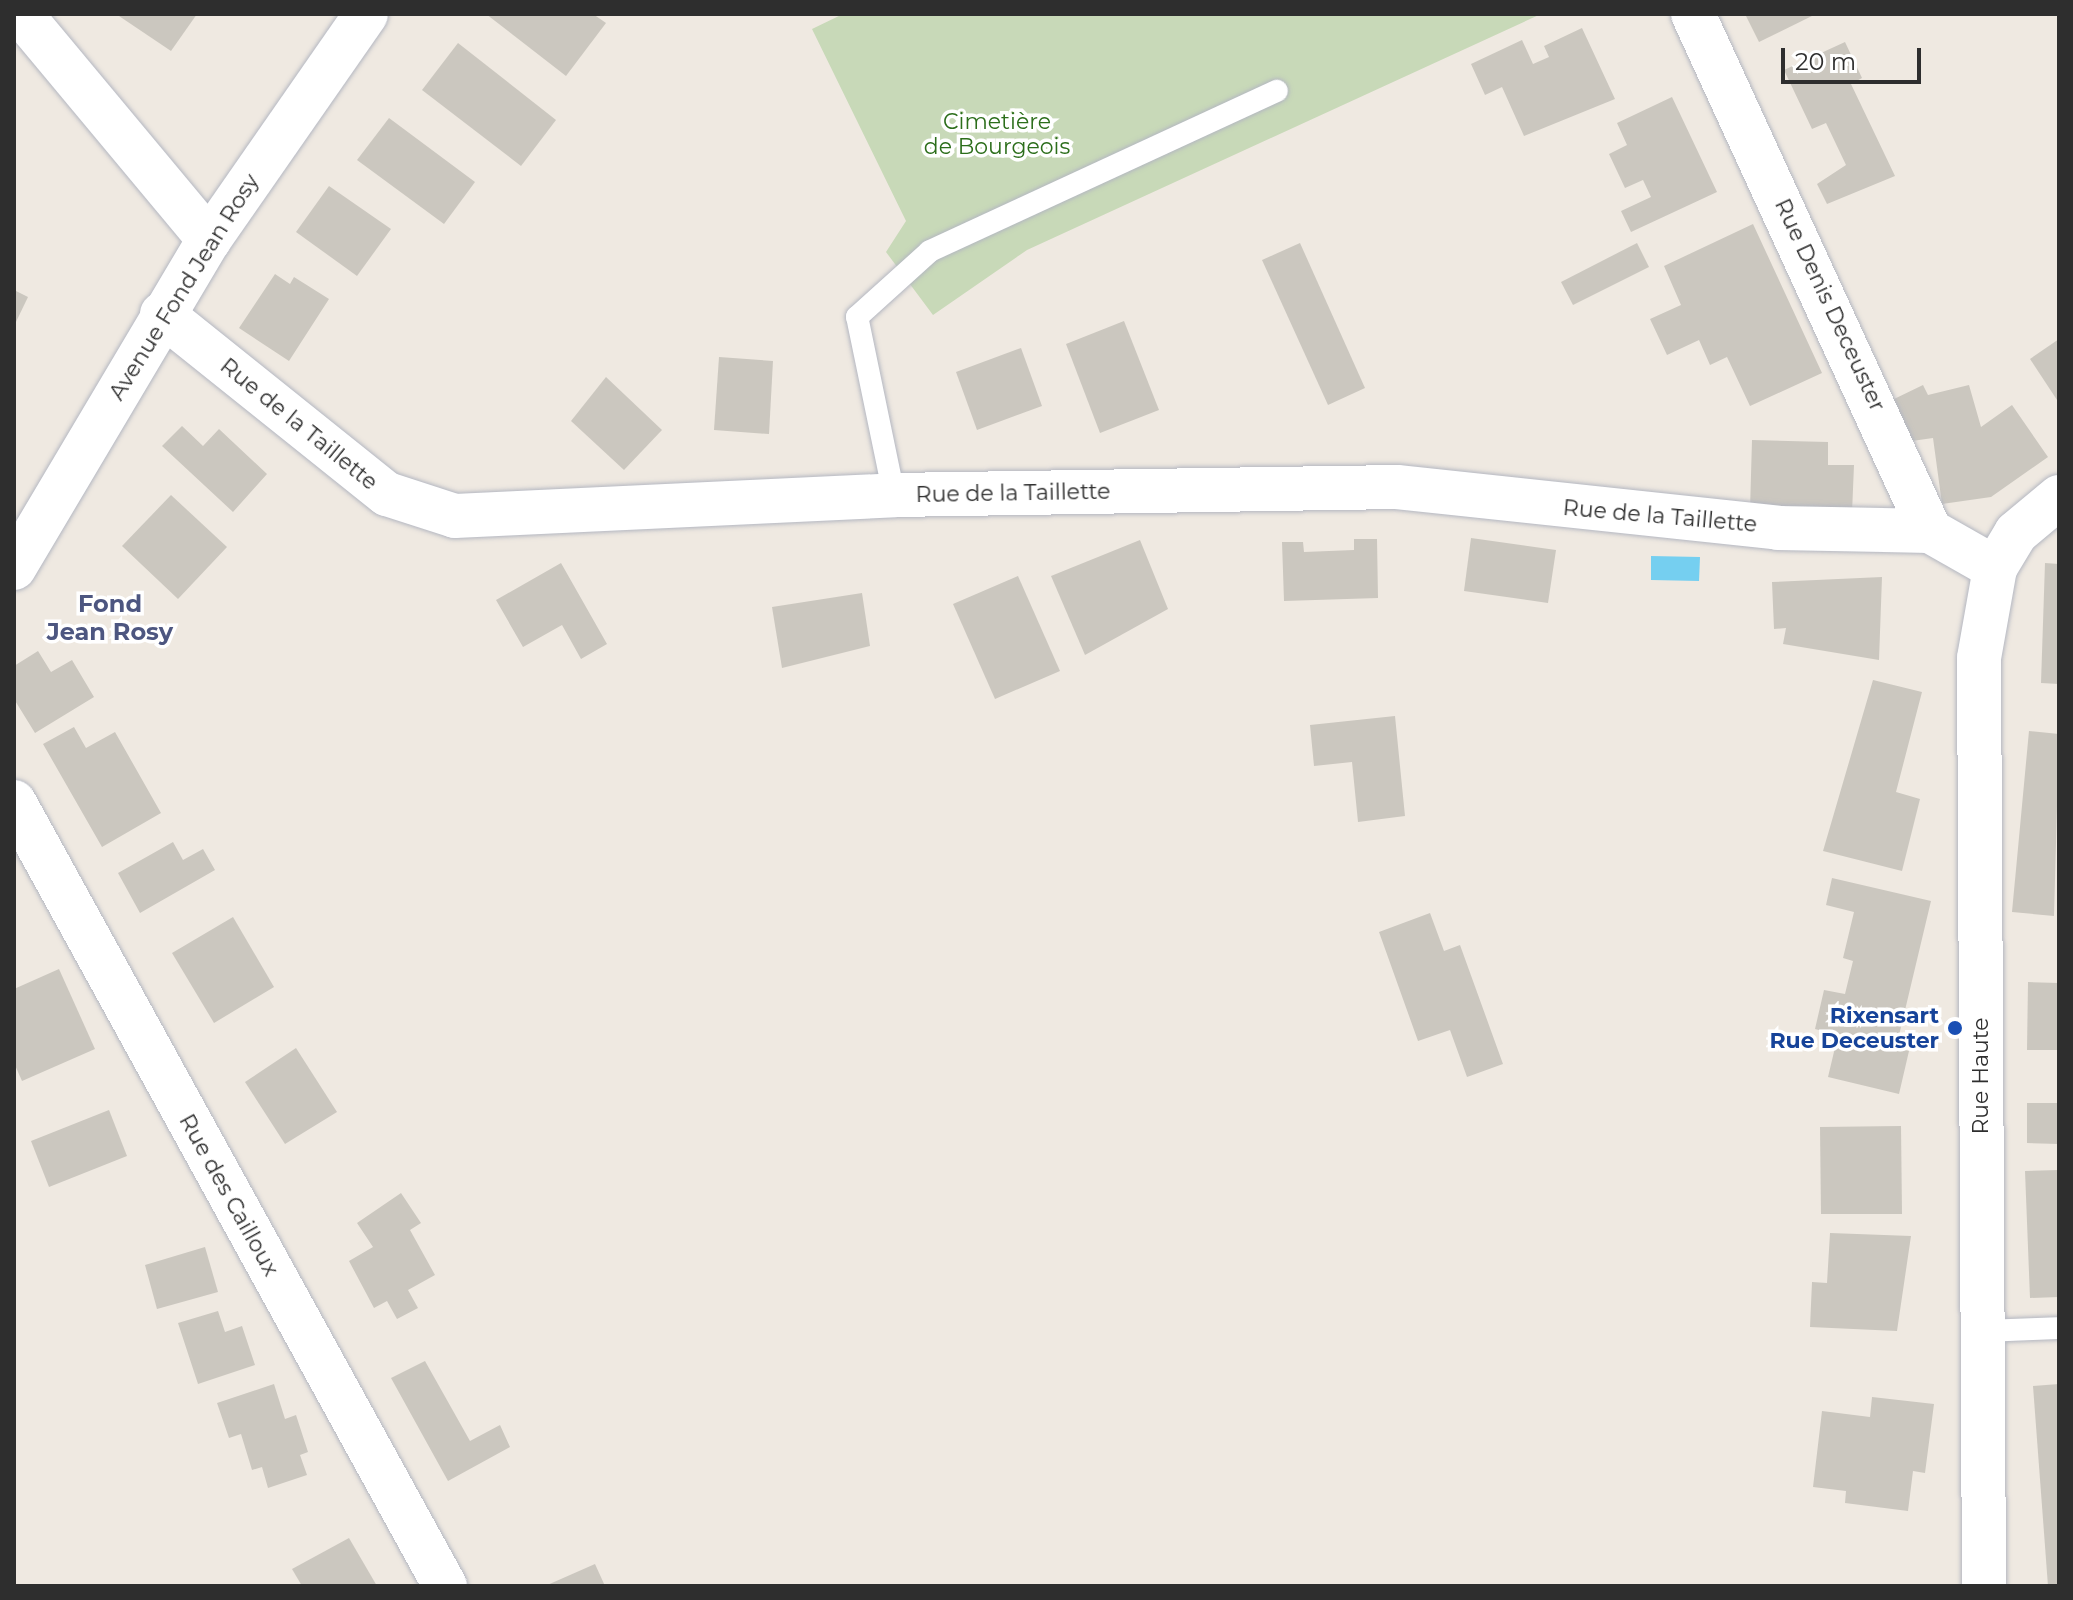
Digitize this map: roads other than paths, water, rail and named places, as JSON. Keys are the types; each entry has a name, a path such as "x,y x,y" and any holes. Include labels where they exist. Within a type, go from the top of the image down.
{"street":[{"path":"21,14 209,240"},
{"name":"Avenue Fond Jean Rosy","path":"14,568 162,314 209,240 366,14"},
{"name":"Rue Denis Deceuster","path":"1693,14 1930,531"},
{"name":"Rue de la Taillette","path":"162,314 338,460 414,508 455,516 894,495 1397,487 1778,528 1930,531"},
{"path":"1930,531 1995,568 2016,533 2059,497"},
{"name":"Rue Haute","path":"1984,1586 1979,658 1995,568"},
{"name":"Rue des Cailloux","path":"14,802 445,1586"}],"lane":[{"path":"894,495 857,317 930,251 1277,91"},
{"path":"1982,1331 2059,1328"}],"water":[{"path":"1651,556 1700,557 1699,581 1651,580"}],"place":[{"name":"Rixensart Rue Deceuster","path":"1955,1028"}],"district":[{"name":"Fond Jean Rosy","path":"110,618"}],"park label":[{"name":"Cimetière de Bourgeois","path":"997,134"}]}
